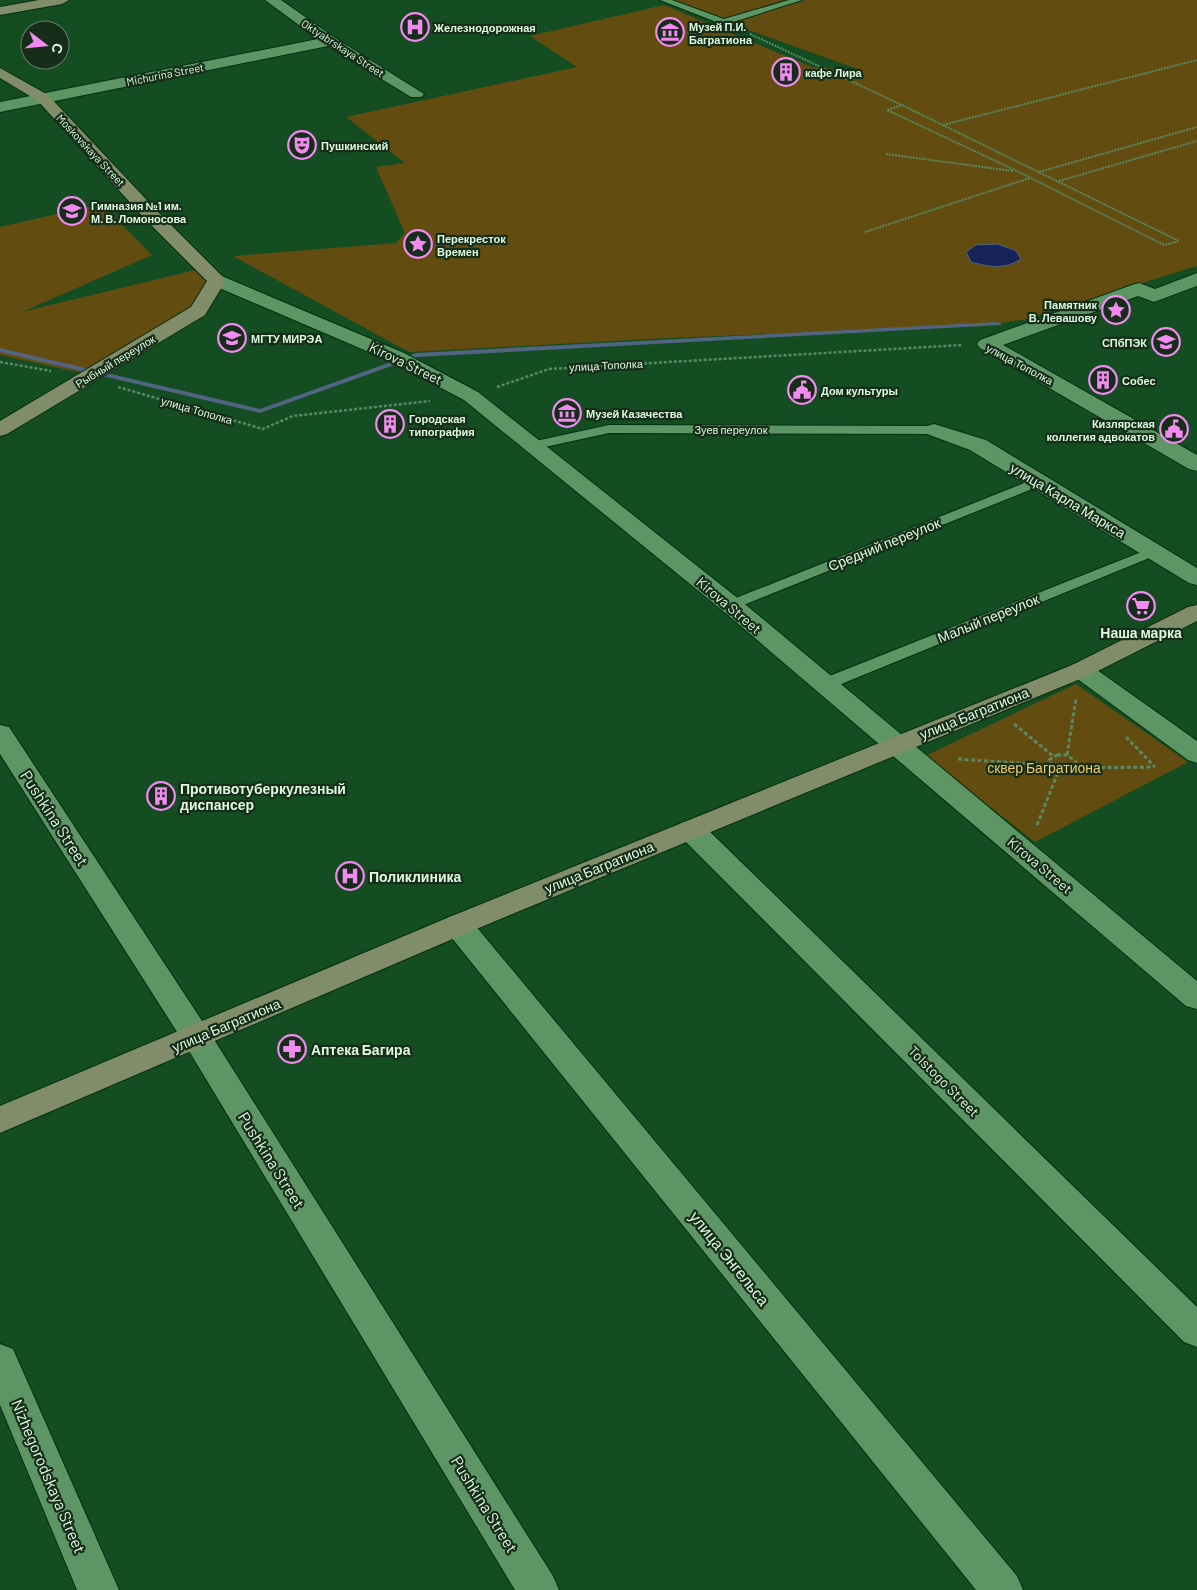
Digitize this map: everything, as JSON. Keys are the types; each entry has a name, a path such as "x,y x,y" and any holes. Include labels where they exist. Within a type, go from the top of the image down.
{"street":[{"path":"0,11 62,0"},
{"name":"Oktyabrskaya Street","path":"272,0 330,41 416,94"},
{"name":"Michurina Street","path":"0,106 330,41"},
{"name":"Moskovskaya Street","path":"0,72 43,98 152,216 217,280"},
{"path":"987,344 1139,289 1154,296 1197,279"},
{"name":"Рыбный переулок","path":"0,430 198,311 217,280"},
{"name":"Kirova Street","path":"217,280 397,357 471,396 731,605 823,685 897,744 1197,998"},
{"name":"улица Тополка","path":"987,344 1197,464"},
{"name":"улица Карла Маркса","path":"934,430 978,445 1197,578"},
{"name":"улица Багратиона","path":"0,1120 197,1038 458,925 1081,670 1197,612"},
{"path":"1081,670 1197,754"},
{"name":"Pushkina Street","path":"0,733 197,1038 538,1590"},
{"name":"Tolstogo Street","path":"691,830 1197,1331"},
{"name":"улица Энгельса","path":"458,925 1002,1590"},
{"name":"Nizhegorodskaya Street","path":"0,1361 98,1590"}],"lane":[{"path":"664,0 724,22 798,0"},
{"name":"Зуев переулок","path":"531,446 609,429 934,430"},
{"name":"Средний переулок","path":"731,605 1037,482"},
{"name":"Малый переулок","path":"823,685 1154,551"}],"path":[{"path":"724,22 902,105 1179,241 1164,245 1017,171 887,110 902,105"},
{"path":"943,125 1197,60"},
{"path":"1040,172 1197,127"},
{"path":"1059,182 1197,141"},
{"path":"886,154 1017,171"},
{"path":"865,232 1031,178"},
{"path":"427,239 429,248 407,250 405,241 427,239"},
{"name":"улица Тополка","path":"0,362 87,378 262,429 293,416 471,396 549,369 987,344"},
{"path":"1067,756 1076,698"},
{"path":"1012,722 1053,756 1067,756 1074,760 1075,768"},
{"path":"1051,765 1050,760 1053,756"},
{"path":"949,758 1051,765 1059,770 1067,771 1075,768 1155,767"},
{"path":"1034,832 1059,770"}],"green space":[{"path":"665,0 1197,0 1197,266 1026,319 983,326 668,338 409,352 233,256 396,243 405,233 376,167 405,163 346,117 577,67 530,36 664,5 812,67 863,71"},
{"path":"101,204 152,255 22,312 199,269 212,281 196,310 91,375 0,355 0,227"},
{"name":"сквер Багратиона","path":"1076,684 1188,762 1035,842 925,756"}],"water":[{"path":"997,244 1015,250 1021,259 1009,265 991,266 971,262 966,252 976,245"}],"waterway":[{"path":"0,350 260,411 416,355 998,324"}],"place":[{"name":"Железнодорожная","path":"415,27"},
{"name":"Музей П.И. Багратиона","path":"670,32"},
{"name":"кафе Лира","path":"786,72"},
{"name":"Пушкинский","path":"302,145"},
{"name":"Гимназия №1 им. М. В. Ломоносова","path":"72,211"},
{"name":"Перекресток Времен","path":"418,244"},
{"name":"Памятник В. Левашову","path":"1116,310"},
{"name":"МГТУ МИРЭА","path":"232,338"},
{"name":"СПбПЭК","path":"1166,342"},
{"name":"Собес","path":"1103,380"},
{"name":"Дом культуры","path":"802,390"},
{"name":"Музей Казачества","path":"567,413"},
{"name":"Городская типография","path":"390,424"},
{"name":"Кизлярская коллегия адвокатов","path":"1174,429"},
{"name":"Наша марка","path":"1141,606"},
{"name":"Противотуберкулезный диспансер","path":"161,796"},
{"name":"Поликлиника","path":"350,876"},
{"name":"Аптека Багира","path":"292,1049"}]}
